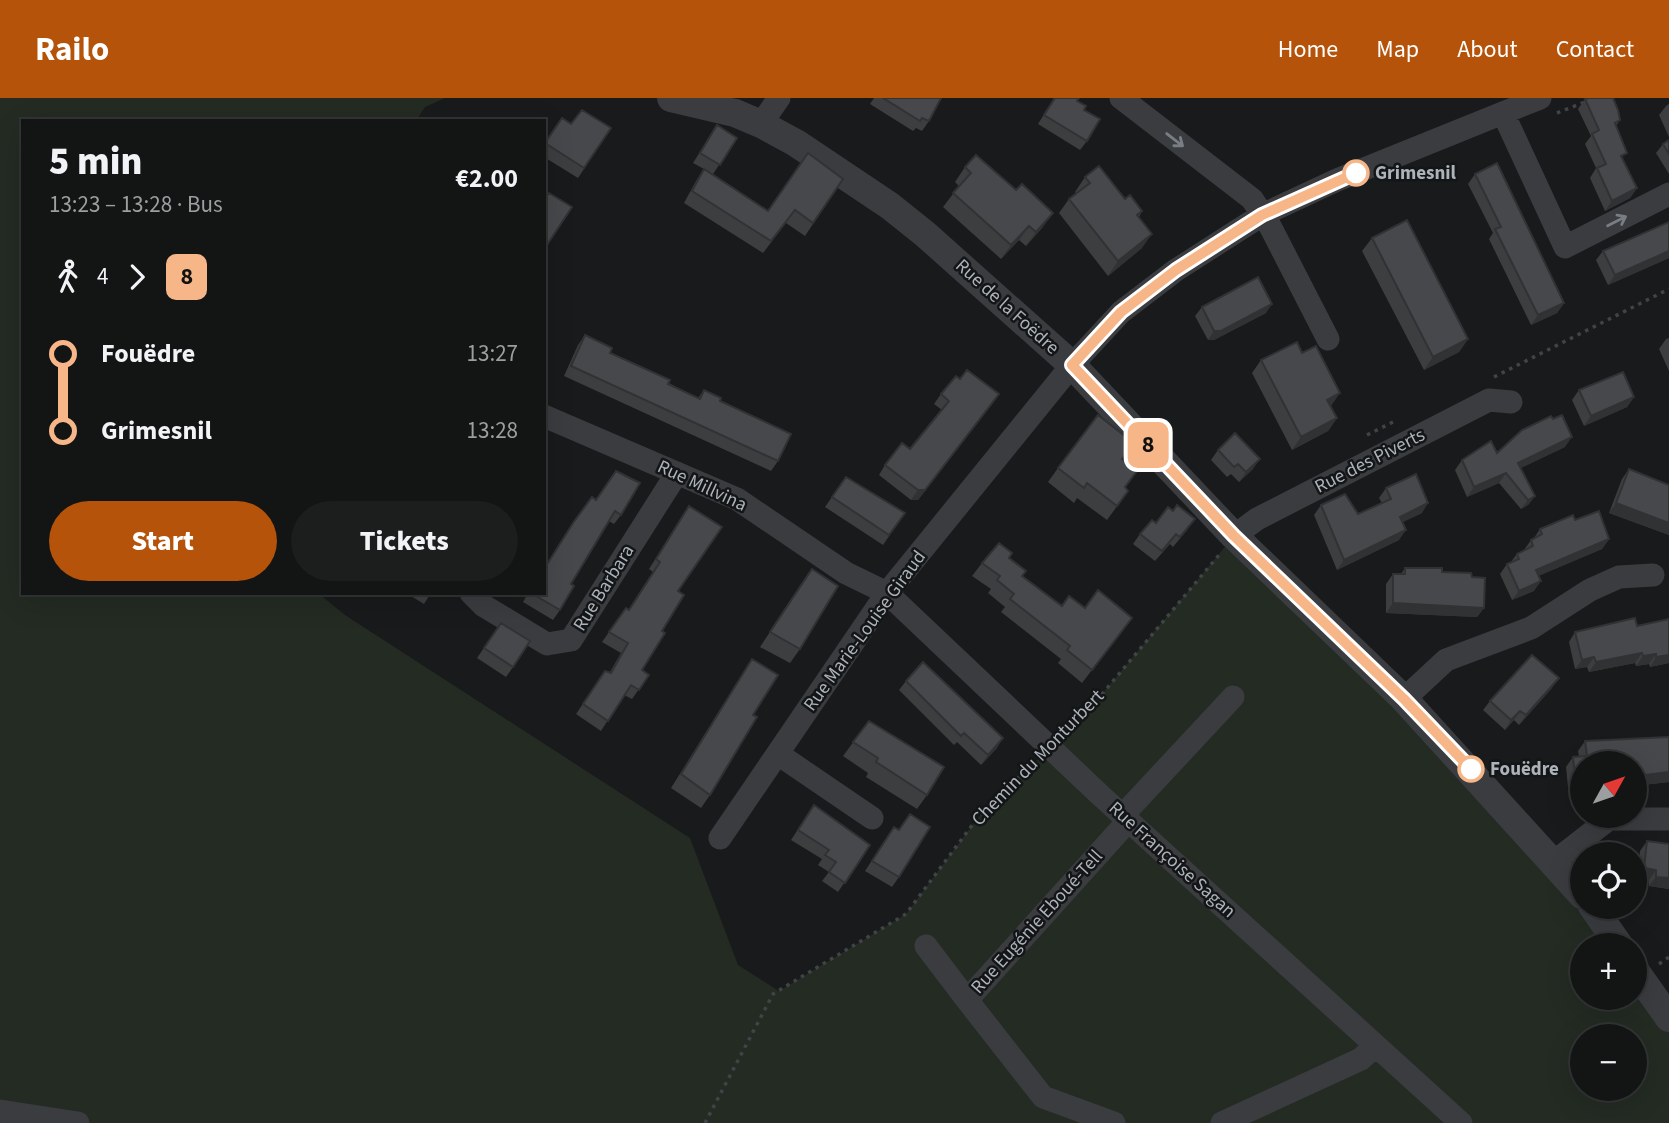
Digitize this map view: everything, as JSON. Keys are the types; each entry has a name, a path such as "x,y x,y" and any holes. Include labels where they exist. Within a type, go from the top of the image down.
{"street":[{"name":"Rue de la Foëdre","path":"671,98 735,113 761,124 796,143 890,206 1072,365 1234,536 1404,699 1570,880"},
{"path":"761,124 779,98"},
{"path":"1121,98 1252,199 1270,226 1328,339"},
{"name":"Rue Marie-Louise Giraud","path":"720,838 887,593 1072,365 1121,312 1176,270 1262,215 1337,180 1540,98"},
{"path":"1503,113 1565,247 1669,194"},
{"name":"Rue des Piverts","path":"1234,536 1258,519 1489,400 1511,402"},
{"name":"Rue Millvina","path":"546,417 737,499 846,573 887,593"},
{"name":"Rue Barbara","path":"473,595 484,606 547,644 571,640 677,473"},
{"path":"1404,699 1446,660 1531,628 1590,590 1619,577 1653,575"},
{"name":"Rue Françoise Sagan","path":"887,593 1049,747 1461,1123"},
{"name":"Rue Eugénie Eboué-Tell","path":"1114,1123 1044,1097 967,1000 1233,697"},
{"path":"778,754 873,818"},
{"path":"1555,862 1609,819 1669,819"},
{"path":"926,946 967,1000"},
{"path":"1647,987 1669,1018"},
{"path":"1222,1123 1361,1059 1375,1045"},
{"path":"0,1111 78,1123"}],"path":[{"name":"Chemin du Monturbert","path":"705,1123 773,994 906,914 976,820 1092,706 1234,536"}],"shaded area":[{"path":"0,98 445,98 425,107 417,119 21,119 21,595 320,595 345,615 690,838 738,965 779,991 906,914 976,820 1092,706 1234,536 1570,893 1570,919 1595,919 1608,933 1570,933 1570,1010 1647,1010 1647,986 1669,1018 1669,1123 0,1123"}],"building":[{"path":"883,98 941,98 929,121 922,118 920,121"},
{"path":"1055,98 1079,98 1077,101 1086,106 1084,110 1100,119 1087,141 1044,115"},
{"path":"1613,98 1620,120 1615,123 1627,153 1621,156 1637,188 1612,201 1597,168 1606,164 1592,134 1599,130 1585,99"},
{"path":"582,110 611,128 584,168 546,144 562,118 571,124"},
{"path":"717,125 737,138 720,165 700,153"},
{"path":"1669,140 1669,154 1663,144"},
{"path":"808,153 843,179 813,223 795,210 771,241 692,191 704,169 768,211"},
{"path":"976,155 1016,190 1022,184 1053,213 1036,232 1029,226 1011,245 953,193 971,173 965,167"},
{"path":"1497,163 1564,303 1538,315 1495,229 1501,227 1475,174"},
{"path":"1099,166 1125,199 1130,195 1142,211 1137,215 1152,234 1118,261 1069,199 1090,183 1085,177"},
{"path":"549,193 572,207 546,246 546,197"},
{"path":"1407,220 1468,339 1433,357 1372,238"},
{"path":"1669,222 1669,251 1615,275 1603,251"},
{"path":"1258,277 1272,304 1221,331 1214,331 1202,307"},
{"path":"585,335 612,348 610,353 670,380 668,384 700,399 704,390 721,398 720,401 791,434 778,461 571,366"},
{"path":"1297,342 1302,353 1316,346 1340,393 1327,400 1337,418 1301,437 1261,360"},
{"path":"967,370 999,394 925,490 918,490 885,465 902,443 910,449 949,401 941,394 956,376 960,379"},
{"path":"1623,372 1634,397 1591,416 1579,390"},
{"path":"1098,415 1134,443 1122,459 1137,471 1125,487 1128,491 1117,506 1087,483 1084,488 1058,468"},
{"path":"1562,415 1572,437 1518,463 1535,496 1528,500 1506,473 1474,487 1462,460 1491,441 1497,453 1522,430 1551,416 1553,419"},
{"path":"1235,433 1260,459 1246,472 1238,464 1234,467 1218,450"},
{"path":"1629,469 1669,485 1669,523 1616,503"},
{"path":"616,471 640,483 621,515 615,511 571,584 574,586 560,610 534,595 546,595 546,566 592,497 596,500"},
{"path":"1416,474 1428,503 1400,517 1406,530 1344,560 1321,505 1345,494 1358,514 1391,499 1386,488"},
{"path":"846,477 905,513 889,535 832,497"},
{"path":"1177,505 1195,519 1180,537 1176,534 1162,551 1140,534 1152,520 1156,523 1168,507 1173,511"},
{"path":"689,506 722,527 678,591 684,595 642,670 649,675 639,690 631,685 608,721 583,704 605,671 611,673 628,643 609,632 626,608 629,610 660,562 656,559"},
{"path":"1599,511 1609,539 1536,570 1541,581 1519,591 1507,564 1519,559 1517,554 1533,546 1531,540 1542,534 1540,529 1573,515 1575,520"},
{"path":"999,543 1012,553 1009,558 1026,571 1022,576 1062,606 1069,596 1085,608 1098,590 1132,618 1092,670 1067,650 1070,646 1010,599 1014,594 997,580 1000,576 982,563"},
{"path":"1405,568 1442,568 1442,572 1471,573 1472,577 1485,578 1484,608 1393,603 1393,574 1405,574"},
{"path":"812,569 838,586 800,649 770,632"},
{"path":"1635,618 1637,626 1669,619 1669,655 1656,657 1656,654 1643,656 1642,653 1596,662 1594,657 1582,660 1575,632"},
{"path":"501,623 530,641 513,667 484,648"},
{"path":"1532,655 1559,678 1526,715 1520,711 1511,720 1490,701"},
{"path":"752,659 778,675 753,715 757,717 710,795 681,774"},
{"path":"923,662 1003,738 988,755 964,733 961,736 906,681"},
{"path":"869,721 944,767 927,795 876,762 878,758 853,742"},
{"path":"1669,737 1669,772 1647,775 1647,751 1586,751 1585,741"},
{"path":"814,805 870,845 845,883 829,872 836,862 825,855 829,850 798,830"},
{"path":"910,814 930,827 899,877 872,861 894,827 899,830"},
{"path":"1647,842 1669,844 1669,878 1656,877 1656,870 1647,868"}],"bus line":[{"name":"8","path":"1356,173 1262,215 1176,270 1121,312 1072,365 1234,536 1404,699 1471,769"}],"place":[{"name":"Grimesnil","path":"1356,173"},
{"name":"Fouëdre","path":"1471,769"}]}
